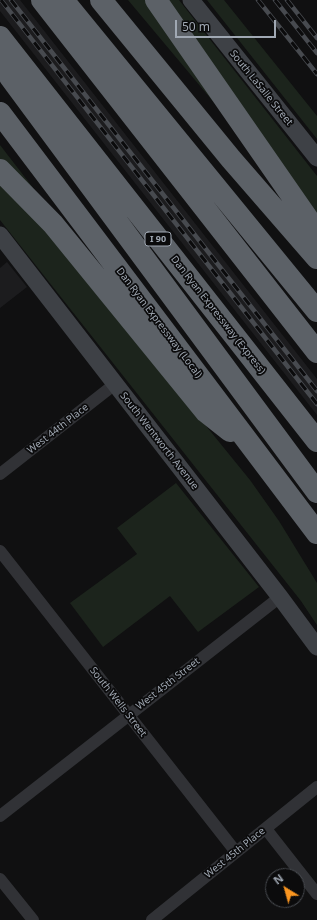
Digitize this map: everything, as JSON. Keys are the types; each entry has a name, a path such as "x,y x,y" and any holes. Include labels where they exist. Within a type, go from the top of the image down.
{"highway":[{"path":"42,0 317,352"},
{"path":"63,0 317,310"},
{"path":"101,0 231,159 317,258"},
{"path":"156,0 317,232"},
{"name":"Dan Ryan Expressway (Express)","path":"0,37 317,442"},
{"path":"0,58 10,77 24,97 317,492"},
{"name":"Dan Ryan Expressway (Local)","path":"0,113 316,533"},
{"path":"0,170 53,224 206,412 257,454"}],"main road":[{"name":"South LaSalle Street","path":"191,0 317,158"},
{"name":"South Wentworth Avenue","path":"0,235 317,647"}],"street":[{"name":"West 44th Place","path":"0,474 115,384"},
{"name":"South Wells Street","path":"0,551 236,852"},
{"name":"West 45th Street","path":"0,816 280,597"},
{"name":"West 45th Place","path":"152,920 317,787"},
{"path":"266,828 317,894"},
{"path":"0,879 32,920"}],"shaded area":[{"path":"0,0 20,0 317,379 317,415 0,11"},
{"path":"128,0 147,0 216,105"},
{"path":"167,0 179,0 317,176 317,218"},
{"path":"207,0 224,0 317,116 317,139"},
{"path":"0,145 34,189 0,160"},
{"path":"0,181 33,213 250,480 279,521 317,583 317,625 301,601 0,220"},
{"path":"7,262 27,287 0,308 0,268"},
{"path":"176,483 259,587 198,632 170,596 103,647 70,603 137,554 117,528"}],"railway":[{"path":"1,0 317,404"},
{"path":"11,0 317,391"},
{"path":"258,0 317,74"},
{"path":"275,0 317,53"},
{"path":"287,0 317,38"}]}
